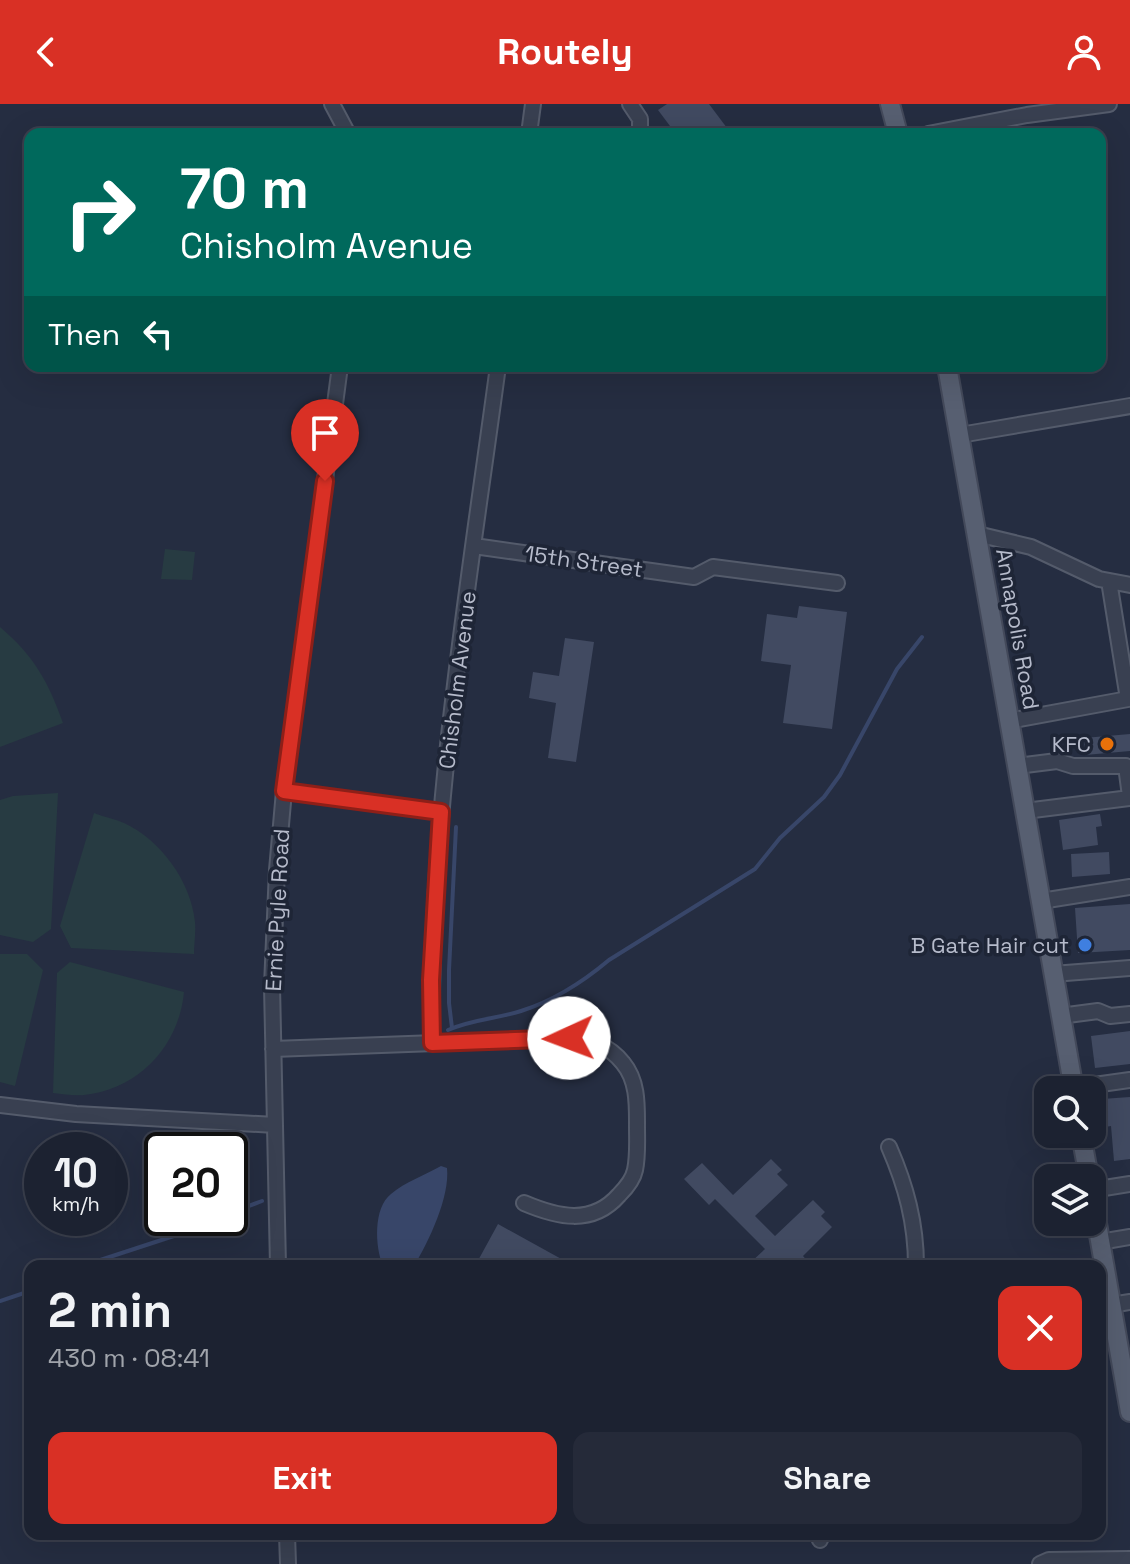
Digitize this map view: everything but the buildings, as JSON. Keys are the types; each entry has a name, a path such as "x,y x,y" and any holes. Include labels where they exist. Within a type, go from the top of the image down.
{"main road":[{"path":"890,104 896,128"},
{"name":"Annapolis Road","path":"948,372 1072,1076"},
{"path":"1099,1236 1121,1304 1130,1412"}],"street":[{"path":"332,104 345,128"},
{"path":"530,128 533,104"},
{"path":"630,104 640,119 640,128"},
{"path":"959,128 1109,104"},
{"name":"Ernie Pyle Road","path":"278,1260 273,1049 274,920 284,791 339,372"},
{"name":"Chisholm Avenue","path":"432,1043 431,980 441,812 497,372"},
{"path":"960,435 1130,406"},
{"path":"977,534 1031,547 1099,579 1130,585"},
{"name":"15th Street","path":"474,546 694,577 713,567 837,583"},
{"path":"1009,721 1129,699 1109,581"},
{"path":"1113,607 1130,612"},
{"path":"1017,766 1057,761 1073,766 1128,765 1130,797 1025,811"},
{"path":"284,791 441,812"},
{"path":"1041,901 1130,887"},
{"path":"1053,974 1130,968"},
{"path":"1060,1016 1098,1011 1110,1016 1130,1014"},
{"path":"273,1049 569,1038 588,1040 612,1051 630,1073 637,1102 637,1150 632,1180 610,1206 593,1214 557,1216 524,1203"},
{"path":"1106,1084 1130,1080"},
{"path":"0,1105 76,1114 275,1125"},
{"path":"889,1147 910,1205 915,1260"},
{"path":"1106,1190 1130,1184"},
{"path":"1100,1242 1130,1237"},
{"path":"287,1540 288,1564"},
{"path":"1040,1564 1049,1560 1094,1562 1130,1559"}],"shaded area":[{"path":"165,549 195,552 192,580 161,579"},
{"path":"0,627 39,670 63,723 0,747"},
{"path":"58,793 51,929 33,942 0,935 0,800 13,796"},
{"path":"94,813 138,830 172,864 192,907 194,954 71,948 60,926"},
{"path":"0,954 27,954 43,970 15,1086 0,1082"},
{"path":"70,962 184,992 174,1030 153,1062 122,1084 84,1095 53,1093 57,973"}],"water":[{"path":"441,1166 447,1168 442,1205 417,1260 381,1260 378,1218 385,1200 402,1186"}],"waterway":[{"path":"448,1030 521,1011 556,996 755,869 780,838 824,797 840,775 897,669 922,637"},
{"path":"452,1028 449,970 456,827"},
{"path":"248,1206 262,1201"},
{"path":"100,1260 174,1236"},
{"path":"0,1301 24,1293"}],"place":[{"name":"KFC","path":"1107,744"},
{"name":"B Gate Hair cut","path":"1085,945"}],"route":[{"path":"325,481 284,791 441,812 431,980 432,1043 569,1038"}]}
